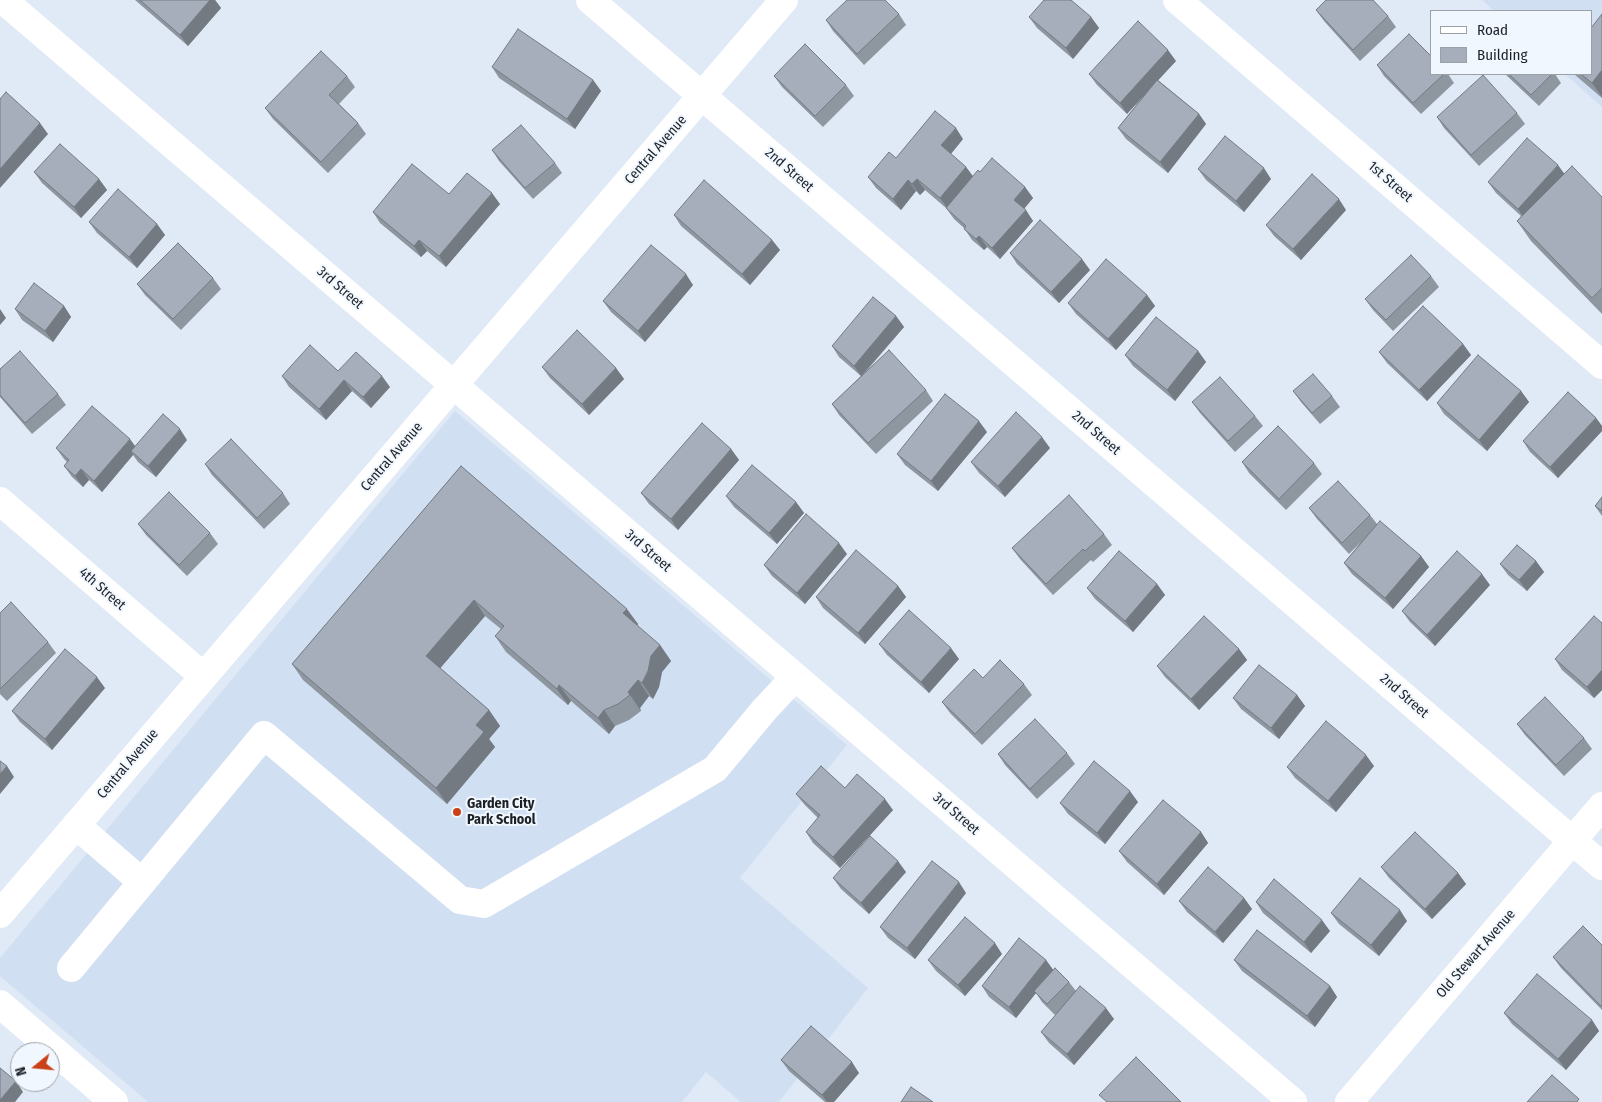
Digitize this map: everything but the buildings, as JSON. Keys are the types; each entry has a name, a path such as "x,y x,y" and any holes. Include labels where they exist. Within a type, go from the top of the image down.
{"street":[{"name":"3rd Street","path":"3,0 1292,1102"},
{"name":"2nd Street","path":"590,0 1602,866"},
{"name":"Central Avenue","path":"0,914 784,0"},
{"name":"1st Street","path":"1177,0 1602,365"},
{"name":"4th Street","path":"0,501 203,676"},
{"path":"71,968 264,735 460,900 484,904 715,769 765,709 795,677"},
{"name":"Old Stewart Avenue","path":"1349,1102 1602,806"},
{"path":"76,825 142,882"},
{"path":"0,1004 114,1102"}],"shaded area":[{"path":"1482,0 1602,0 1602,107 1566,75 1592,75 1592,10 1493,10"},
{"name":"Garden City Park School","path":"455,411 847,745 740,878 868,988 779,1102 741,1102 706,1072 682,1102 148,1102 0,976 0,958"}],"place":[{"name":"Garden City Park School","path":"457,812"}]}
